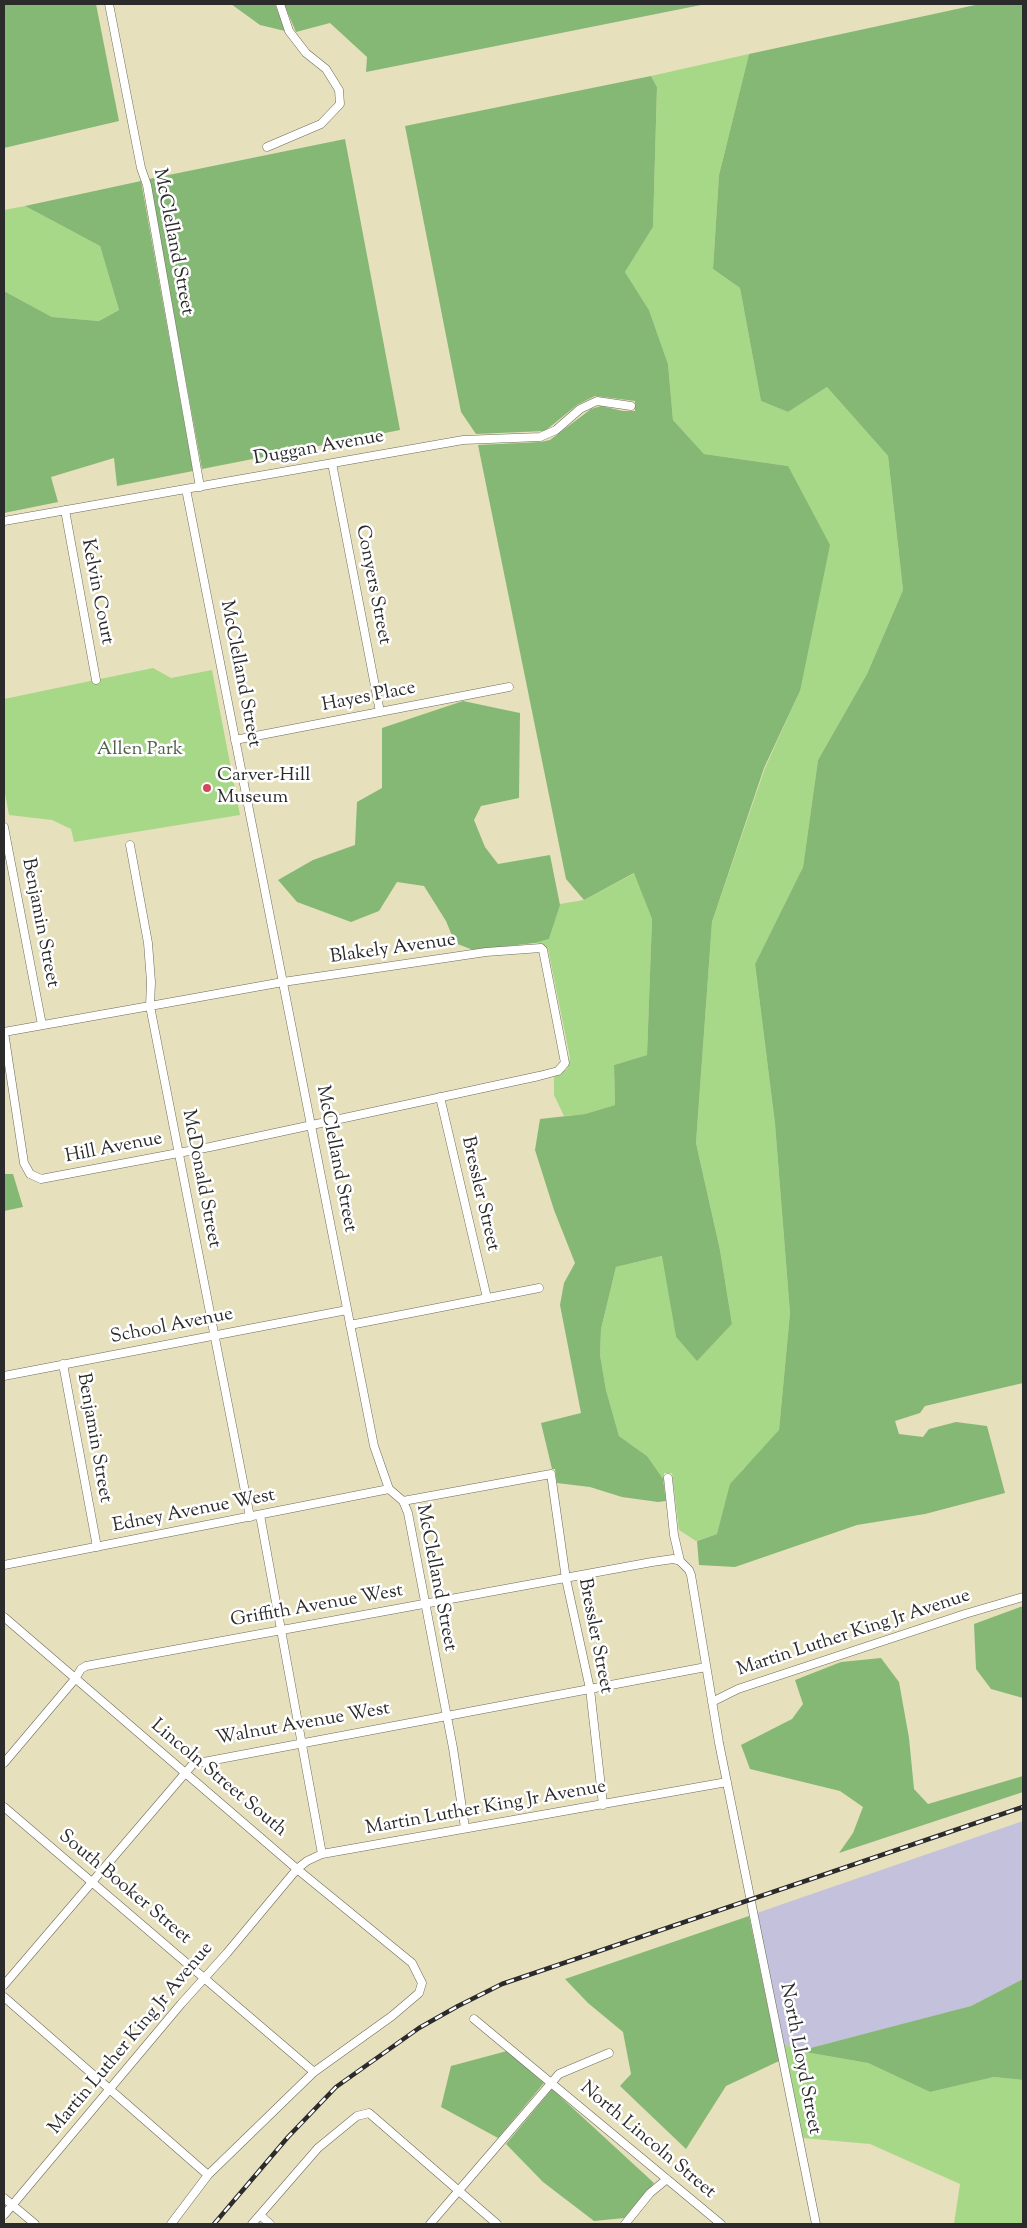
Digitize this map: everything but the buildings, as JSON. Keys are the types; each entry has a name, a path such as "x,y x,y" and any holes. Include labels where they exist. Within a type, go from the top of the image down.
{"street":[{"name":"McClelland Street","path":"109,4 141,168 147,185 200,486"},
{"path":"267,147 321,124 340,104 339,90 326,69 306,53 289,30 280,4"},
{"name":"Duggan Avenue","path":"4,521 463,440 540,437 556,430 580,409 597,401 631,406"},
{"name":"Conyers Street","path":"332,463 380,712"},
{"name":"McClelland Street","path":"186,489 374,1446 389,1489 403,1501 410,1520 465,1828"},
{"name":"Kelvin Court","path":"65,510 96,680"},
{"name":"Hayes Place","path":"236,740 509,687"},
{"name":"Benjamin Street","path":"4,827 42,1025"},
{"name":"McDonald Street","path":"130,845 148,943 152,982 150,1006 213,1336 250,1517"},
{"name":"Blakely Avenue","path":"4,1032 284,982 486,952 535,948 544,950 565,1059 563,1066 558,1071 440,1097"},
{"name":"Hill Avenue","path":"4,1032 24,1163 30,1174 45,1180 440,1097"},
{"name":"Bressler Street","path":"440,1097 487,1298"},
{"path":"350,1325 539,1288"},
{"name":"School Avenue","path":"4,1376 347,1310"},
{"name":"Benjamin Street","path":"63,1364 97,1547"},
{"name":"Bressler Street","path":"403,1501 551,1474 566,1579 590,1689 603,1805"},
{"path":"668,1478 674,1535 680,1561 689,1570 691,1575 727,1782"},
{"name":"Edney Avenue West","path":"4,1565 389,1489"},
{"path":"260,1515 322,1854"},
{"name":"Griffith Avenue West","path":"4,1763 76,1679 81,1669 86,1666 673,1559 680,1561"},
{"name":"Martin Luther King Jr Avenue","path":"712,1702 738,1689 965,1614 1023,1598"},
{"name":"Lincoln Street South","path":"4,1617 298,1869 412,1963 422,1983 419,1993 392,2016 314,2072"},
{"name":"Walnut Avenue West","path":"4,1986 185,1771 193,1764 205,1760 706,1667"},
{"name":"Martin Luther King Jr Avenue","path":"4,2215 298,1869 322,1854 727,1782"},
{"name":"North Lloyd Street","path":"727,1782 815,2224"},
{"name":"South Booker Street","path":"4,1807 314,2072"},
{"path":"4,1997 208,2174"},
{"name":"North Lincoln Street","path":"474,2019 552,2081 721,2224"},
{"path":"430,2224 559,2074 609,2053"},
{"path":"171,2224 208,2174 314,2072"},
{"path":"252,2224 318,2148 356,2116 369,2113 458,2193 497,2224"},
{"path":"625,2224 650,2193 667,2179"},
{"path":"4,2198 35,2224"},
{"path":"260,2215 270,2224"}],"shaded area":[{"path":"1023,1821 1023,1979 971,2006 913,2022 799,2051 784,2044 757,1913"}],"green space":[{"path":"4,4 96,4 119,121 4,148"},
{"path":"231,4 275,4 285,31 260,25"},
{"path":"284,4 706,4 366,72 367,57 330,23 296,32"},
{"path":"980,4 1023,4 1023,1383 925,1406 920,1413 895,1421 899,1434 923,1437 929,1429 956,1422 987,1426 1005,1493 925,1514 857,1525 735,1567 699,1565 697,1541 717,1534 730,1484 779,1430 790,1313 775,1124 755,964 803,867 818,760 867,674 903,590 888,456 827,387 788,412 761,401 740,288 713,269 719,175 749,54"},
{"path":"749,54 719,175 713,269 740,288 761,401 788,412 827,387 888,456 903,590 867,674 818,760 803,867 755,964 775,1124 790,1313 779,1430 756,1458 742,1470 717,1534 696,1541 679,1530 672,1473 664,1473 664,1483 647,1456 619,1436 606,1390 600,1355 601,1329 616,1267 663,1256 676,1337 697,1360 732,1324 720,1250 696,1143 712,922 765,768 800,691 788,466 704,454 673,420 668,364 649,310 625,272 653,227 657,87 651,76"},
{"path":"651,76 657,87 653,227 625,272 649,310 668,364 673,420 704,454 788,466 830,545 800,691 764,768 712,922 696,1143 720,1250 732,1324 697,1361 676,1337 662,1256 616,1267 601,1329 600,1355 606,1390 619,1436 647,1456 663,1479 666,1501 658,1502 622,1497 590,1487 557,1483 555,1469 552,1469 541,1423 581,1413 560,1305 564,1283 575,1263 554,1210 535,1150 540,1119 585,1114 615,1105 614,1065 647,1055 652,919 634,873 584,900 566,879 478,445 550,440 591,409 601,406 623,411 635,411 635,401 595,396 577,405 545,431 476,434 461,412 405,126"},
{"path":"345,139 400,430 202,469 149,179"},
{"path":"141,181 193,471 117,486 114,458 51,477 58,502 4,513 4,291 52,317 99,321 119,310 100,246 25,206"},
{"path":"25,206 100,246 119,310 99,321 52,317 4,291 4,210"},
{"name":"Allen Park","path":"153,668 171,678 212,670 240,815 74,842 71,829 52,820 9,815 4,789 4,699"},
{"path":"463,701 520,713 519,798 481,806 474,820 485,847 498,864 550,855 560,905 549,939 535,943 473,950 455,943 446,921 424,886 397,882 379,911 351,922 297,902 278,880 313,860 355,845 357,802 382,788 382,728"},
{"path":"635,873 652,919 647,1055 614,1065 615,1105 585,1114 564,1116 554,1095 554,1077 567,1069 570,1058 548,949 543,944 535,943 549,939 560,904 584,900"},
{"path":"4,1174 13,1174 23,1207 4,1211"},
{"path":"1023,1606 1023,1698 991,1689 976,1669 974,1624"},
{"path":"881,1658 899,1682 909,1738 914,1789 928,1804 1023,1776 1023,1792 839,1853 853,1833 863,1807 840,1791 750,1769 741,1745 792,1719 803,1704 795,1680 841,1662"},
{"path":"749,1916 779,2061 726,2086 686,2149 620,2086 631,2074 623,2032 588,2003 565,1979"},
{"path":"1023,1979 1023,2080 994,2077 930,2092 868,2063 799,2051 971,2006"},
{"path":"784,2044 799,2051 868,2063 930,2092 994,2077 1023,2080 1023,2224 954,2224 960,2184 870,2144 803,2138"},
{"path":"507,2051 544,2083 498,2138 441,2107 451,2066"},
{"path":"552,2089 654,2183 624,2218 594,2221 543,2182 506,2144"}],"railway":[{"path":"214,2224 288,2137 336,2087 419,2028 458,2006 502,1984 1023,1807"}],"place":[{"name":"Carver-Hill Museum","path":"207,788"}]}
